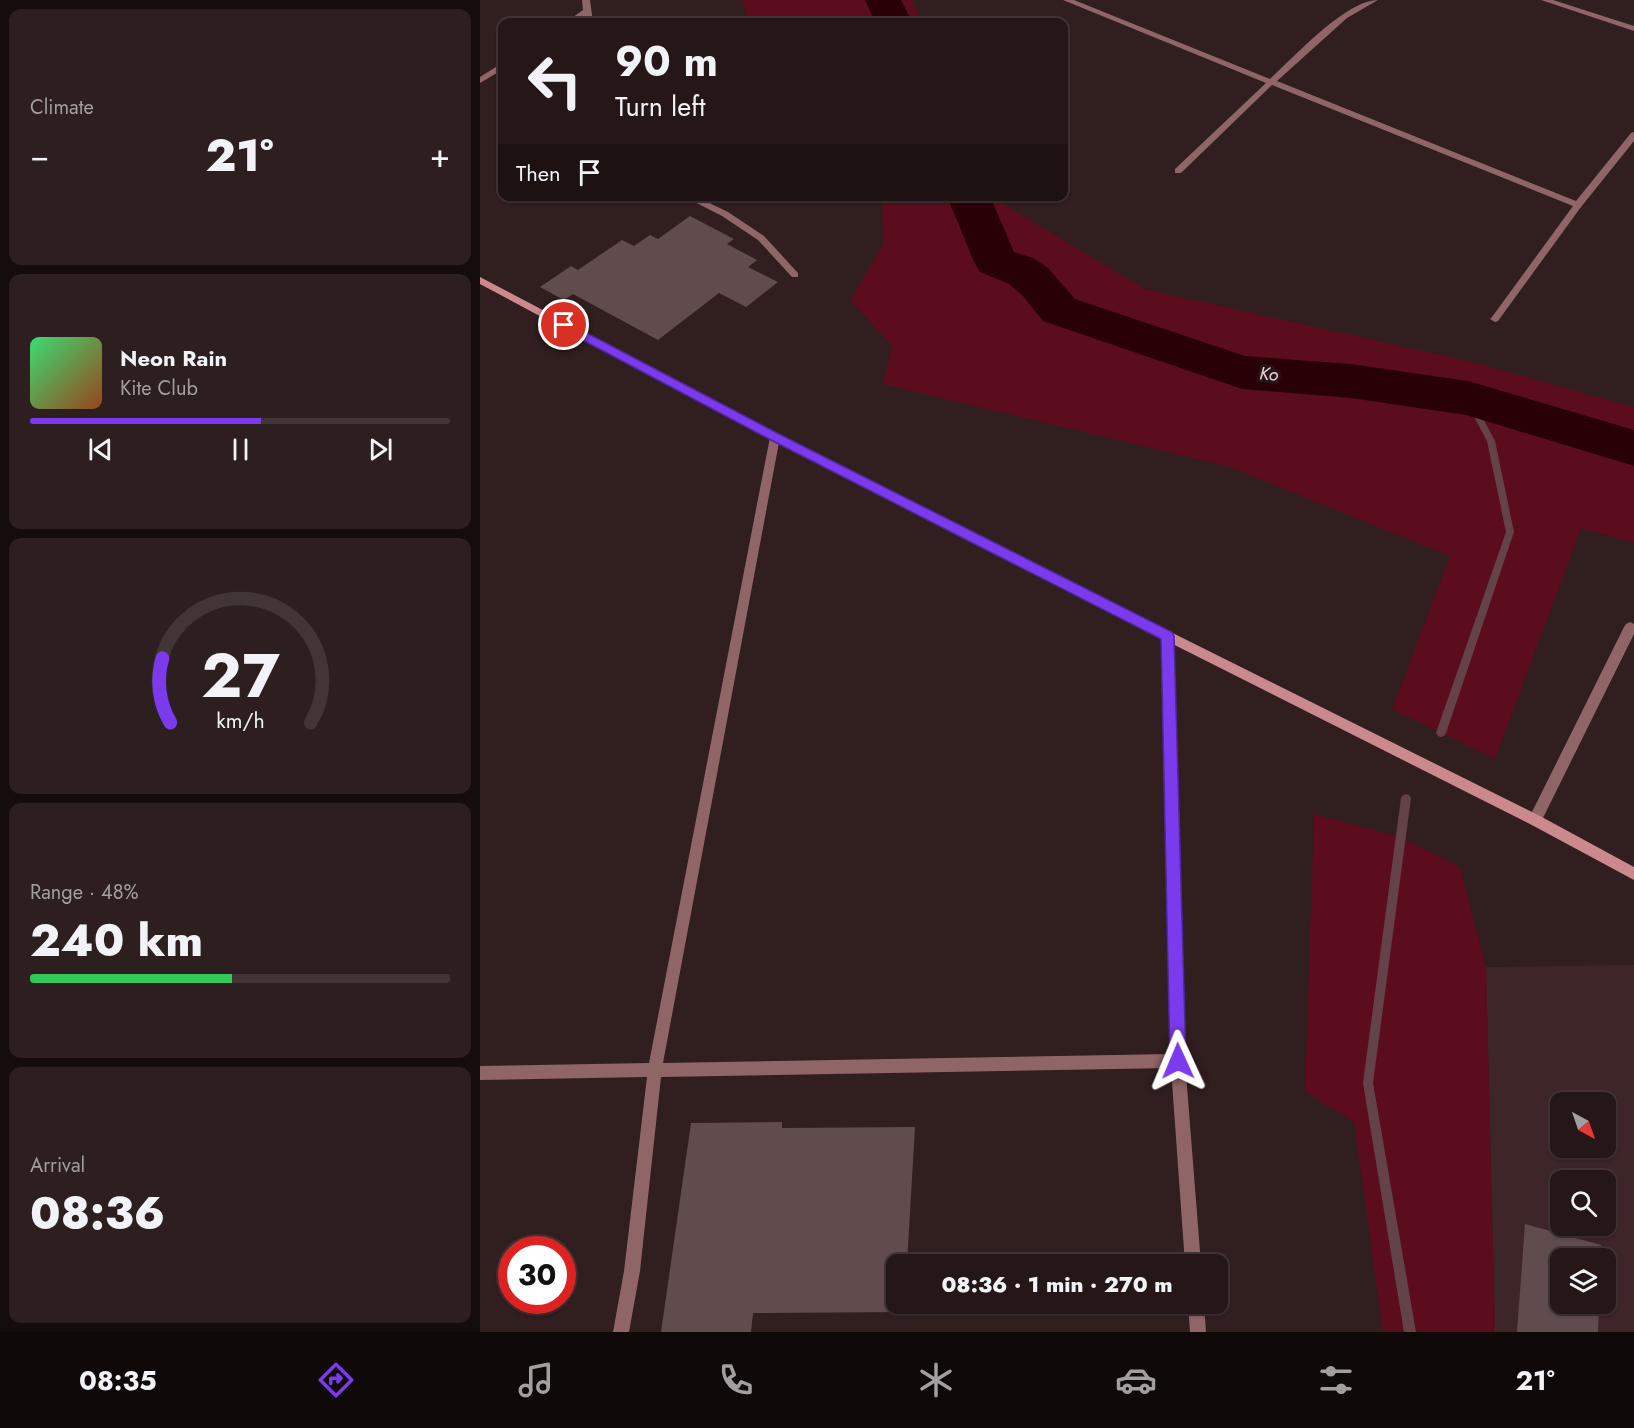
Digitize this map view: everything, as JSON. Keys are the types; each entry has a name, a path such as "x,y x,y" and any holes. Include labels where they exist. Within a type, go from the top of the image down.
{"main road":[{"path":"480,280 775,437 1535,820 1634,874"}],"street":[{"path":"586,0 588,18"},
{"path":"1067,0 1578,205"},
{"path":"1178,171 1270,82 1344,16 1374,0"},
{"path":"1545,0 1634,29"},
{"path":"576,18 586,12"},
{"path":"480,81 498,70"},
{"path":"1495,319 1578,205 1634,135"},
{"path":"698,201 725,214 761,238 795,275"},
{"path":"621,1332 632,1271 655,1069 775,437"},
{"path":"1535,820 1630,627 1634,629"},
{"path":"1167,636 1178,1061 1192,1254"},
{"path":"480,1073 1178,1061"},
{"path":"1197,1314 1198,1332"}],"shaded area":[{"path":"742,0 912,0 920,18 747,18"},
{"path":"882,201 999,201 1145,289 1473,362 1634,407 1634,543 1581,528 1495,759 1392,709 1450,556 1227,466 883,384 892,346 850,300 883,245"},
{"path":"1314,814 1401,837 1460,867 1486,967 1495,1332 1383,1332 1354,1122 1305,1092"},
{"path":"1634,965 1634,1332 1495,1332 1486,967"}],"building":[{"path":"690,216 734,239 727,244 757,260 748,267 778,282 746,307 719,293 658,340 573,294 564,300 540,287 571,266 578,270 622,240 634,246 650,235 658,239"},
{"path":"782,1122 782,1128 915,1127 908,1254 886,1254 886,1312 753,1313 751,1332 661,1332 691,1123"},
{"path":"1525,1224 1550,1231 1550,1236 1568,1236 1601,1245 1601,1248 1550,1248 1550,1314 1599,1314 1598,1332 1517,1332"}],"waterway":[{"name":"Ko","path":"883,0 891,18"},
{"name":"Ko","path":"970,201 996,262 1025,273 1039,285 1059,310 1242,372 1351,381 1468,398 1634,448"},
{"path":"1441,733 1510,532 1491,441 1468,398"},
{"path":"1406,798 1368,1083 1410,1332"}],"route":[{"path":"564,325 775,437 1167,636 1178,1061"}]}
